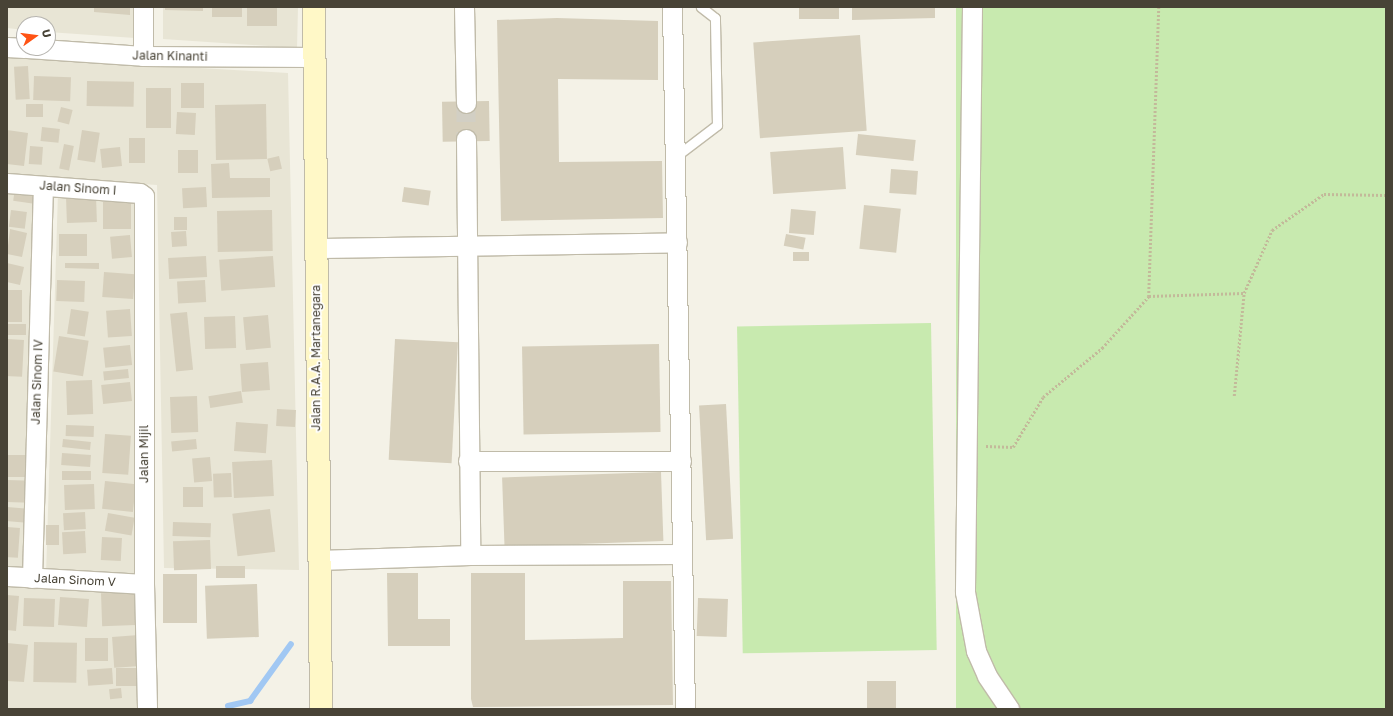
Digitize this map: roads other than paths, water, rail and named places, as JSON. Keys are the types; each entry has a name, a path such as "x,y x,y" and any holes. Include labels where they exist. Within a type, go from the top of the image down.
{"main road":[{"name":"Jalan R.A.A. Martanegara","path":"314,7 313,57 318,560 321,709"}],"street":[{"path":"142,56 143,7"},
{"path":"464,7 466,103"},
{"path":"672,7 685,709"},
{"path":"972,7 965,592 968,620 976,651 987,676 1009,709"},
{"name":"Jalan Kinanti","path":"56,50 142,56 313,57"},
{"path":"466,139 470,555"},
{"name":"Jalan Sinom I","path":"7,183 140,193 145,200"},
{"name":"Jalan Sinom IV","path":"32,578 43,186"},
{"name":"Jalan Mijil","path":"145,200 144,584 147,709"},
{"path":"315,248 677,242"},
{"path":"468,461 681,461"},
{"path":"318,560 470,555 682,554"},
{"name":"Jalan Sinom V","path":"7,576 144,584"}],"lane":[{"path":"675,157 717,125 715,18 701,7"}],"waterway":[{"path":"228,706 250,701 291,644"}],"tunnel":[{"path":"466,103 466,139"}]}
